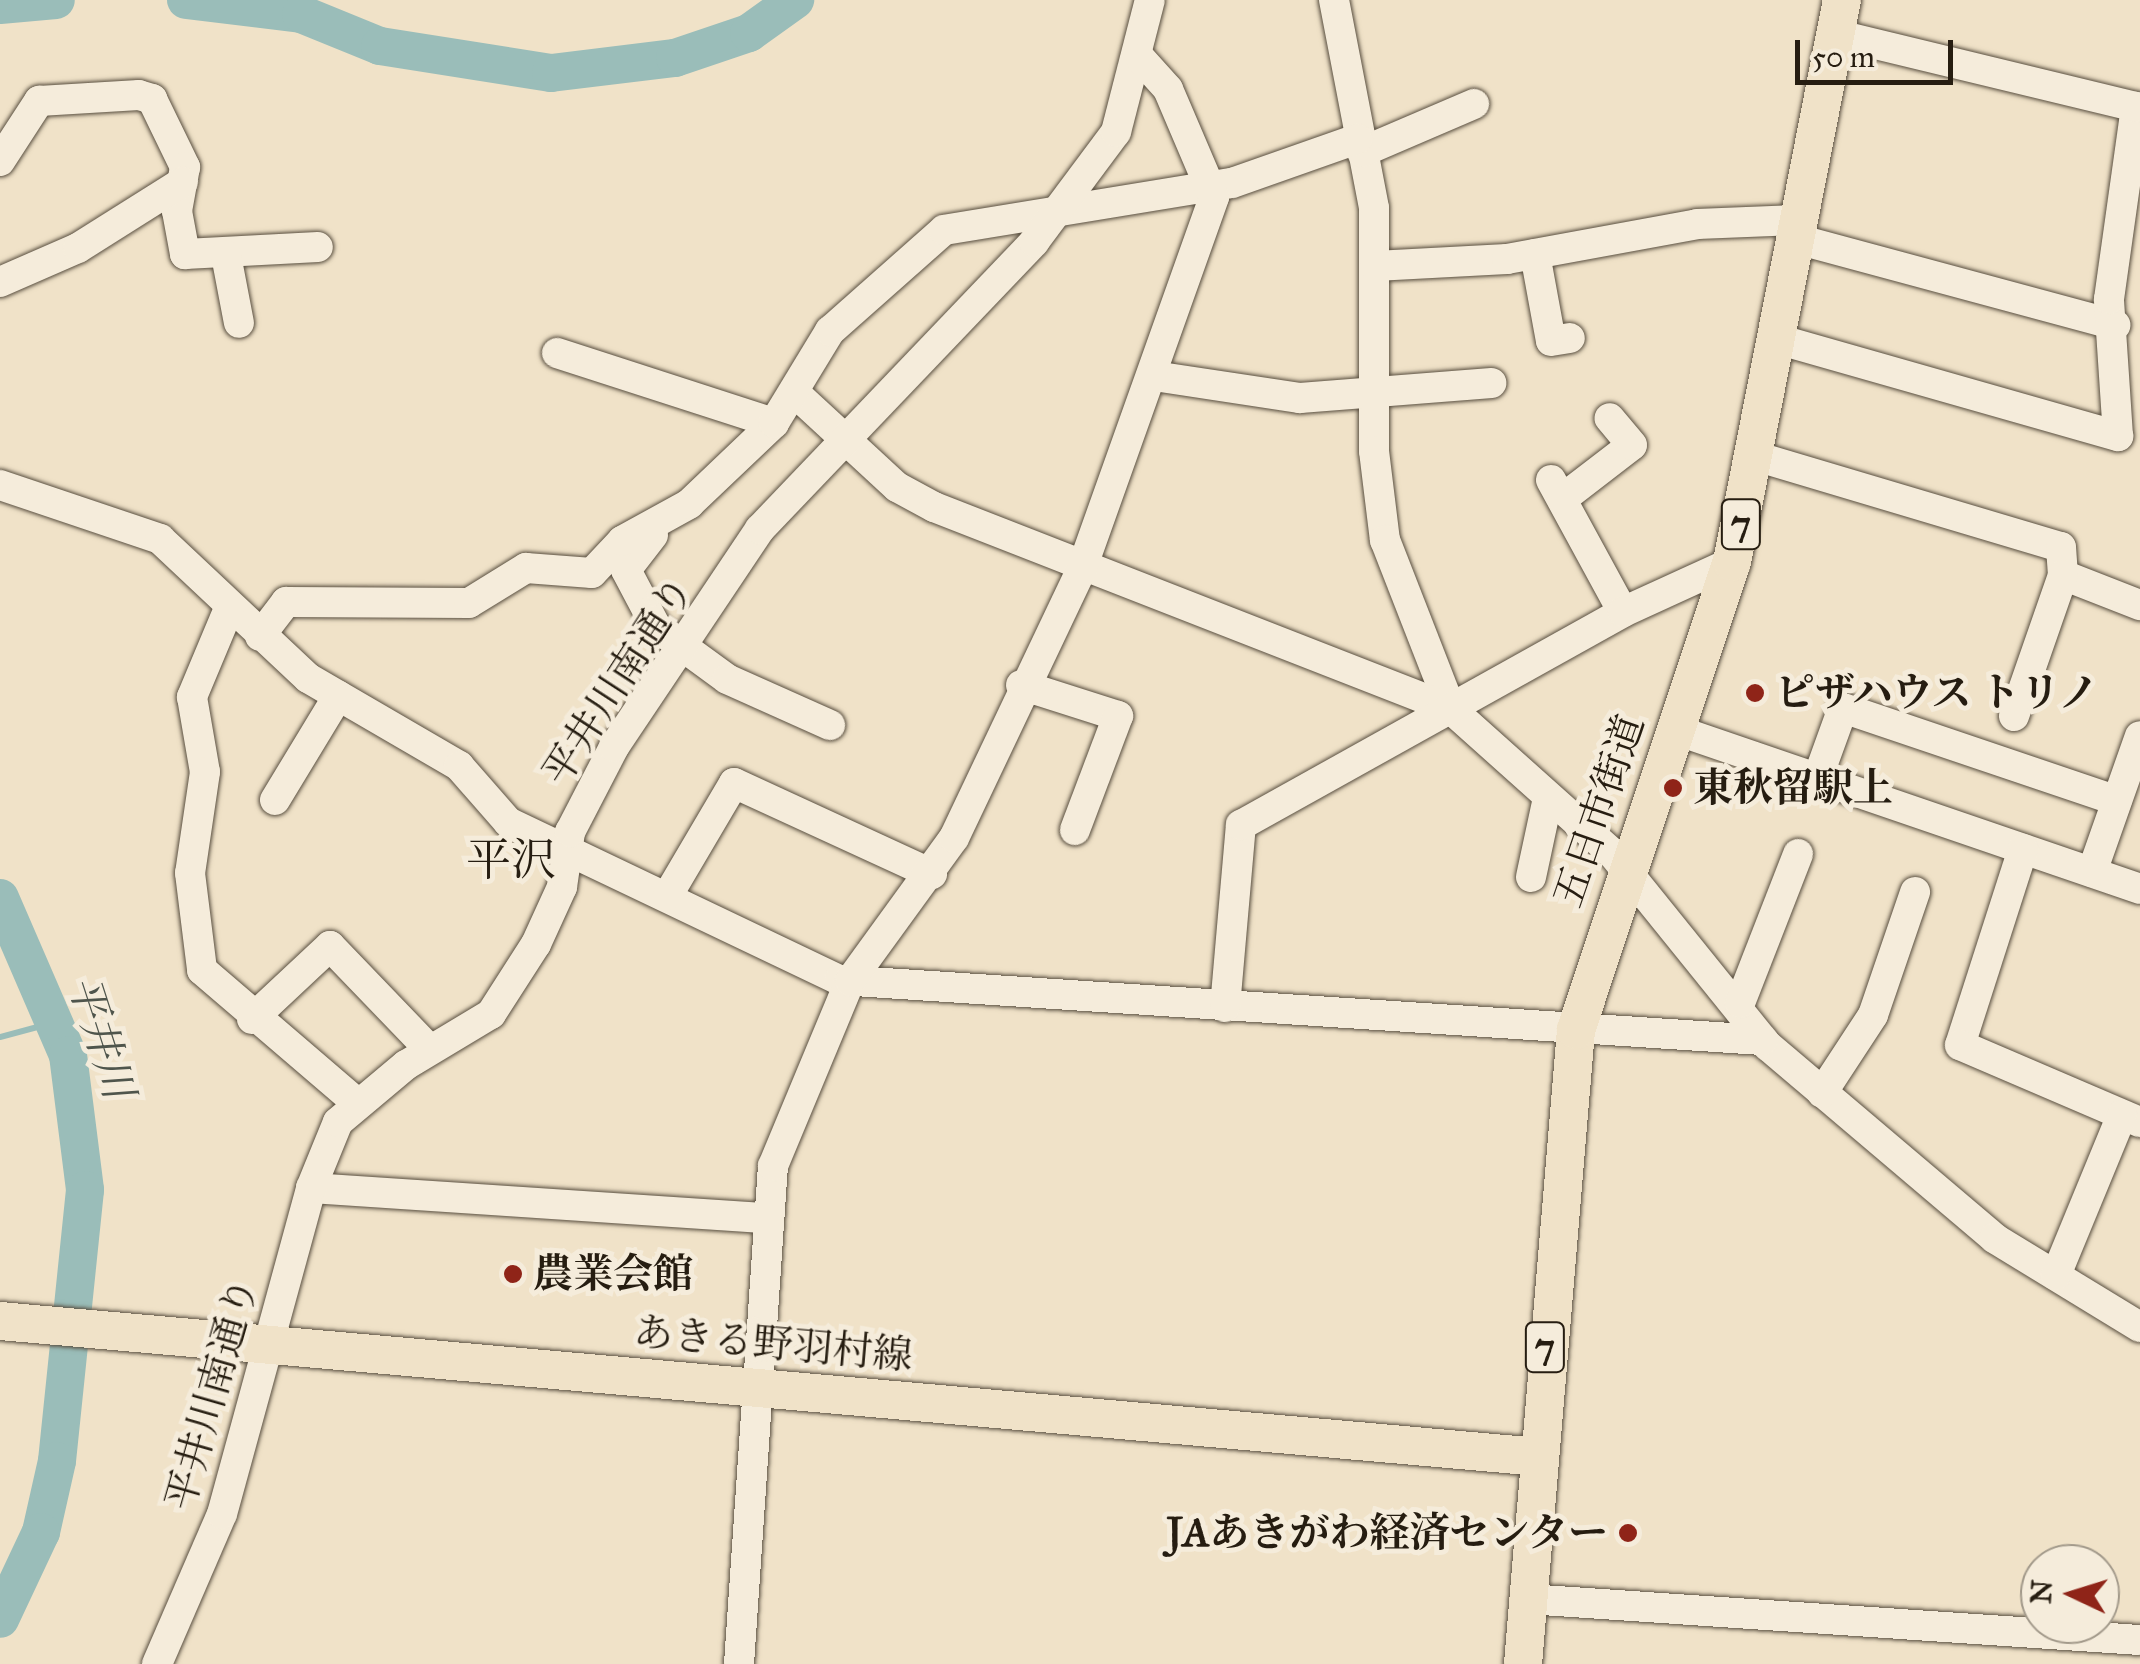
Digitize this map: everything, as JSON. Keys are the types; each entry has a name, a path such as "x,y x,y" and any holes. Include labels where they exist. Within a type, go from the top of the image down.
{"main road":[{"name":"五日市街道","path":"1522,1664 1576,1030 1732,562 1838,17"},
{"name":"あきる野羽村線","path":"0,1320 1538,1457"}],"street":[{"name":"平井川南通り","path":"158,1664 222,1514 311,1188 356,1102 429,1049 492,1014 562,887 568,848 614,747 685,648 760,529 849,440 1060,212 1116,132 1142,59 1150,0"},
{"path":"1334,0 1360,146 1375,266 1376,394 1385,540 1450,709"},
{"path":"1777,338 2118,436 2110,265 2136,107 1838,17"},
{"path":"739,1664 773,1166 850,981 932,874 1021,685 1081,571 1154,376 1212,186 1168,89 1142,59"},
{"path":"0,161 40,102 139,96 160,116 185,166 177,211 186,254 318,247"},
{"path":"830,725 727,680 656,627 626,570 774,423 830,331 932,238 980,220 1060,212 1212,186 1360,146 1474,104"},
{"path":"0,282 78,248 183,182"},
{"path":"1375,266 1535,254 1697,224 1795,229 2115,325"},
{"path":"226,254 239,323"},
{"path":"1535,254 1552,341 1570,338"},
{"path":"557,353 774,423"},
{"path":"1154,376 1300,398 1491,383"},
{"path":"794,392 908,494 1081,571 1178,599 1450,709 1626,872 1740,1002 1763,1040 1822,1093 1961,1213 2140,1327"},
{"path":"1610,418 1632,445 1556,489 1624,612"},
{"path":"1755,456 2061,546 2064,576 2014,716"},
{"path":"0,485 160,539 260,636 338,696 459,766 508,822 850,981 1763,1040"},
{"path":"260,636 286,602 470,603 526,568 592,573 622,540 689,504"},
{"path":"1225,1007 1240,826 1624,612 1732,562"},
{"path":"2064,576 2140,605"},
{"path":"230,606 192,697 205,772 190,873 202,970 252,1019 356,1102"},
{"path":"1021,685 1118,716 1075,830"},
{"path":"275,800 338,696"},
{"path":"1818,777 1842,708 2117,801"},
{"path":"1676,730 2140,890"},
{"path":"2092,872 2140,736"},
{"path":"668,895 734,782 932,874"},
{"path":"1530,877 1548,798"},
{"path":"2023,850 1960,1045 2131,1118 2056,1276"},
{"path":"1740,1002 1798,854"},
{"path":"1822,1093 1873,1015 1915,892"},
{"path":"252,1019 330,946 429,1049"},
{"path":"311,1188 767,1218"},
{"path":"1527,1599 2140,1640"}],"waterway":[{"name":"平井川","path":"0,5 56,0"},
{"name":"平井川","path":"186,0 301,14 380,46 551,73 675,58 749,33 795,0"},
{"name":"平井川","path":"0,898 68,1055 85,1190 57,1461 41,1532 0,1619"},
{"path":"0,1037 56,1022"}],"place":[{"name":"ピザハウス トリノ","path":"1755,693"},
{"name":"東秋留駅上","path":"1673,788"},
{"name":"農業会館","path":"513,1274"},
{"name":"JAあきがわ経済センター","path":"1628,1533"}],"district":[{"name":"平沢","path":"511,860"}]}
